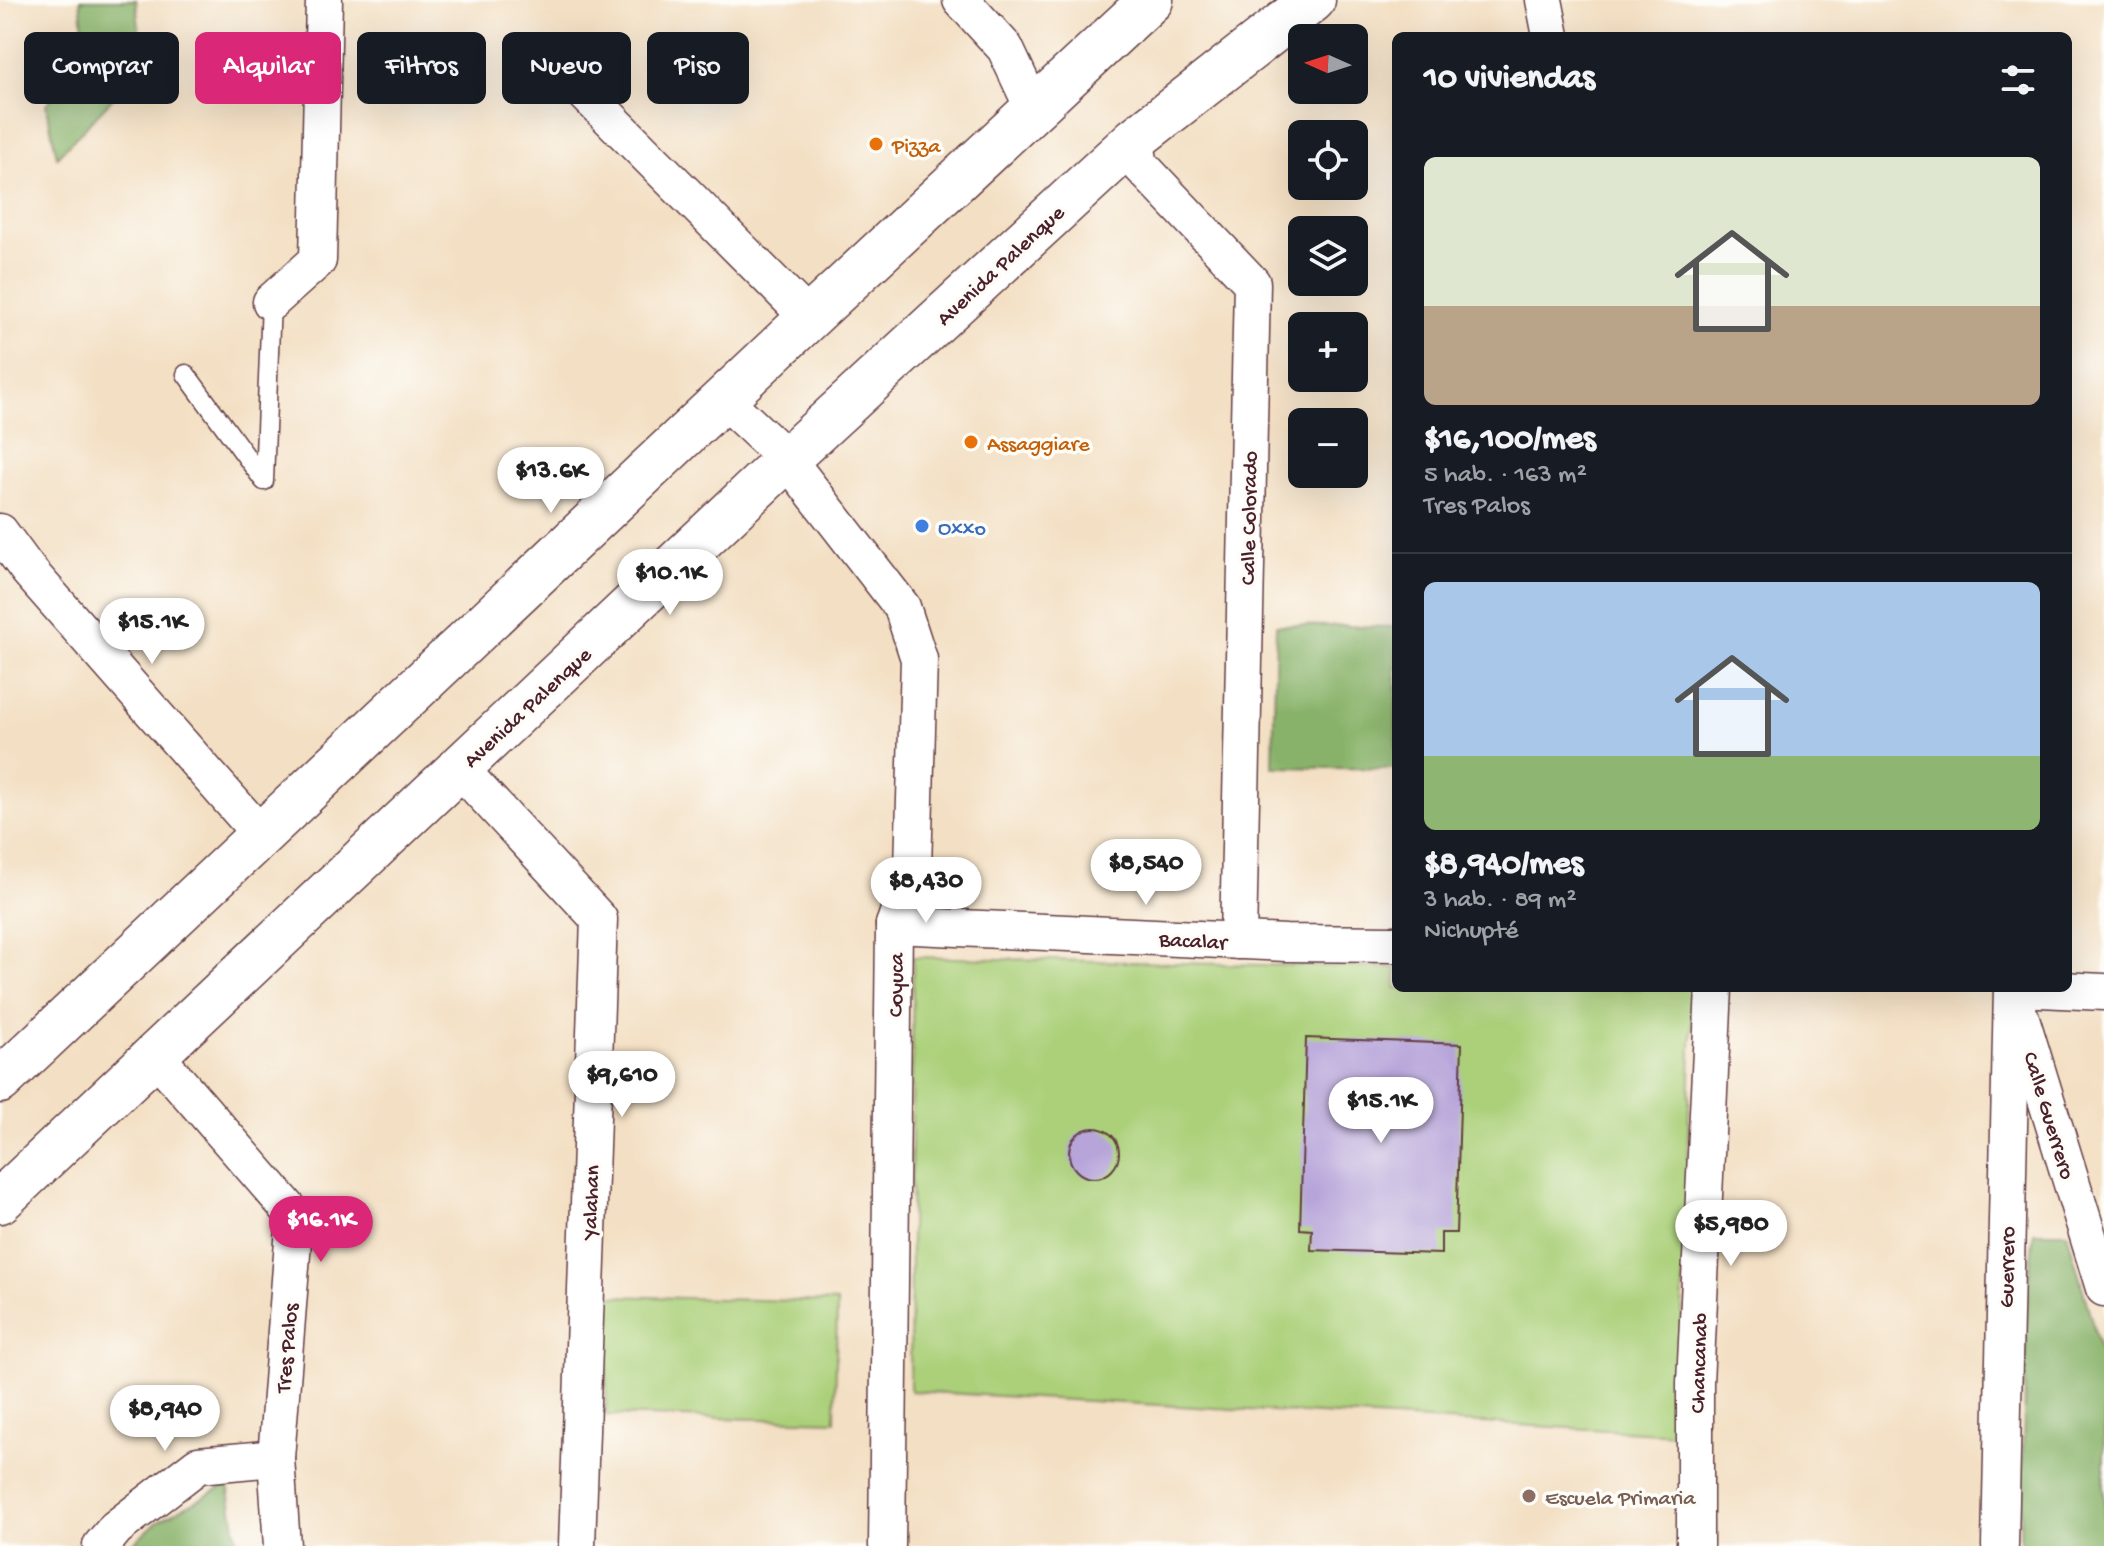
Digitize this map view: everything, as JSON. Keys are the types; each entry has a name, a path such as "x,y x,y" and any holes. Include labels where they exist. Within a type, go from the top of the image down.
{"street":[{"path":"271,302 318,260 324,0"},
{"path":"961,0 1005,48 1034,110"},
{"path":"0,1081 1151,0"},
{"name":"Avenida Palenque","path":"0,1201 157,1057 787,459 1135,139 1313,0"},
{"path":"596,104 809,318"},
{"name":"Calle Colorado","path":"1135,139 1140,165 1252,283 1238,941"},
{"name":"Coyuca","path":"724,400 787,459 902,607 919,659 913,869 894,925 887,1546"},
{"path":"0,532 28,570 261,835"},
{"name":"Yalahan","path":"460,769 599,919 577,1546"},
{"name":"Bacalar","path":"894,925 1238,941 1392,944"},
{"path":"2072,990 2104,992"},
{"name":"Chancanab","path":"1695,1546 1695,1383 1714,992"},
{"name":"Guerrero","path":"2000,1546 2012,992"},
{"name":"Calle Guerrero","path":"2013,992 2104,1288"},
{"name":"Tres Palos","path":"157,1057 295,1216 276,1458 282,1546"},
{"path":"101,1546 116,1528 198,1465 276,1458"}],"lane":[{"path":"186,374 264,481 271,302"}],"green space":[{"path":"80,0 136,0 139,32 83,32"},
{"path":"46,104 108,104 57,157"},
{"path":"1276,625 1392,627 1392,769 1273,767"},
{"path":"913,957 1392,968 1392,992 1693,992 1678,1434 910,1391"},
{"path":"2034,1232 2067,1232 2104,1365 2104,1546 2020,1546 2028,1284"},
{"path":"609,1296 837,1302 835,1421 606,1415"},
{"path":"228,1484 238,1546 130,1546 158,1521"}],"building":[{"path":"1306,1038 1462,1044 1456,1233 1441,1233 1441,1254 1311,1250 1312,1230 1300,1229"},
{"path":"1094,1128 1112,1135 1119,1153 1112,1171 1094,1178 1076,1171 1069,1153 1076,1135"}],"place":[{"name":"Pizza","path":"876,144"},
{"name":"Assaggiare","path":"971,442"},
{"name":"Oxxo","path":"922,526"},
{"name":"Escuela Primaria","path":"1529,1496"}]}
